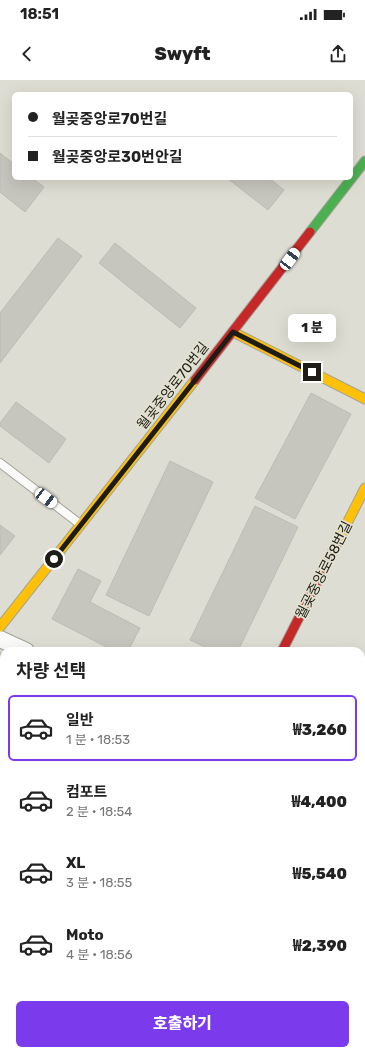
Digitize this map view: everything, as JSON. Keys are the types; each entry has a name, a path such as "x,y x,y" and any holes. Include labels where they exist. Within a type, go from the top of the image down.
{"street":[{"name":"월곶중앙로70번길","path":"353,177 365,161"},
{"name":"월곶중앙로70번길","path":"0,627 233,332 350,180"},
{"path":"233,332 365,398"},
{"name":"월곶중앙로58번길","path":"284,647 365,488"},
{"path":"0,639 17,647"}],"lane":[{"path":"0,462 81,525"}],"building":[{"path":"0,153 12,162 12,180 35,180 44,187 25,212 0,192"},
{"path":"230,180 272,180 284,190 268,210"},
{"path":"58,238 82,256 0,363 0,313"},
{"path":"115,243 196,308 180,328 99,263"},
{"path":"311,393 351,414 295,519 255,498"},
{"path":"16,402 66,439 49,463 0,426 0,423"},
{"path":"170,461 213,482 149,616 106,595"},
{"path":"255,506 298,527 240,647 205,647 190,640"},
{"path":"0,525 15,536 0,555"},
{"path":"78,569 101,581 90,602 140,628 130,647 106,647 52,619"}],"traffic: fast":[{"path":"353,176 365,161"},
{"path":"310,232 350,180"}],"traffic: slow":[{"path":"233,332 365,399"},
{"path":"0,627 195,380"},
{"path":"337,543 365,488"}],"traffic: jam":[{"path":"195,380 310,232"},
{"path":"284,647 337,543"}],"route":[{"path":"54,559 233,332 312,372"}]}
